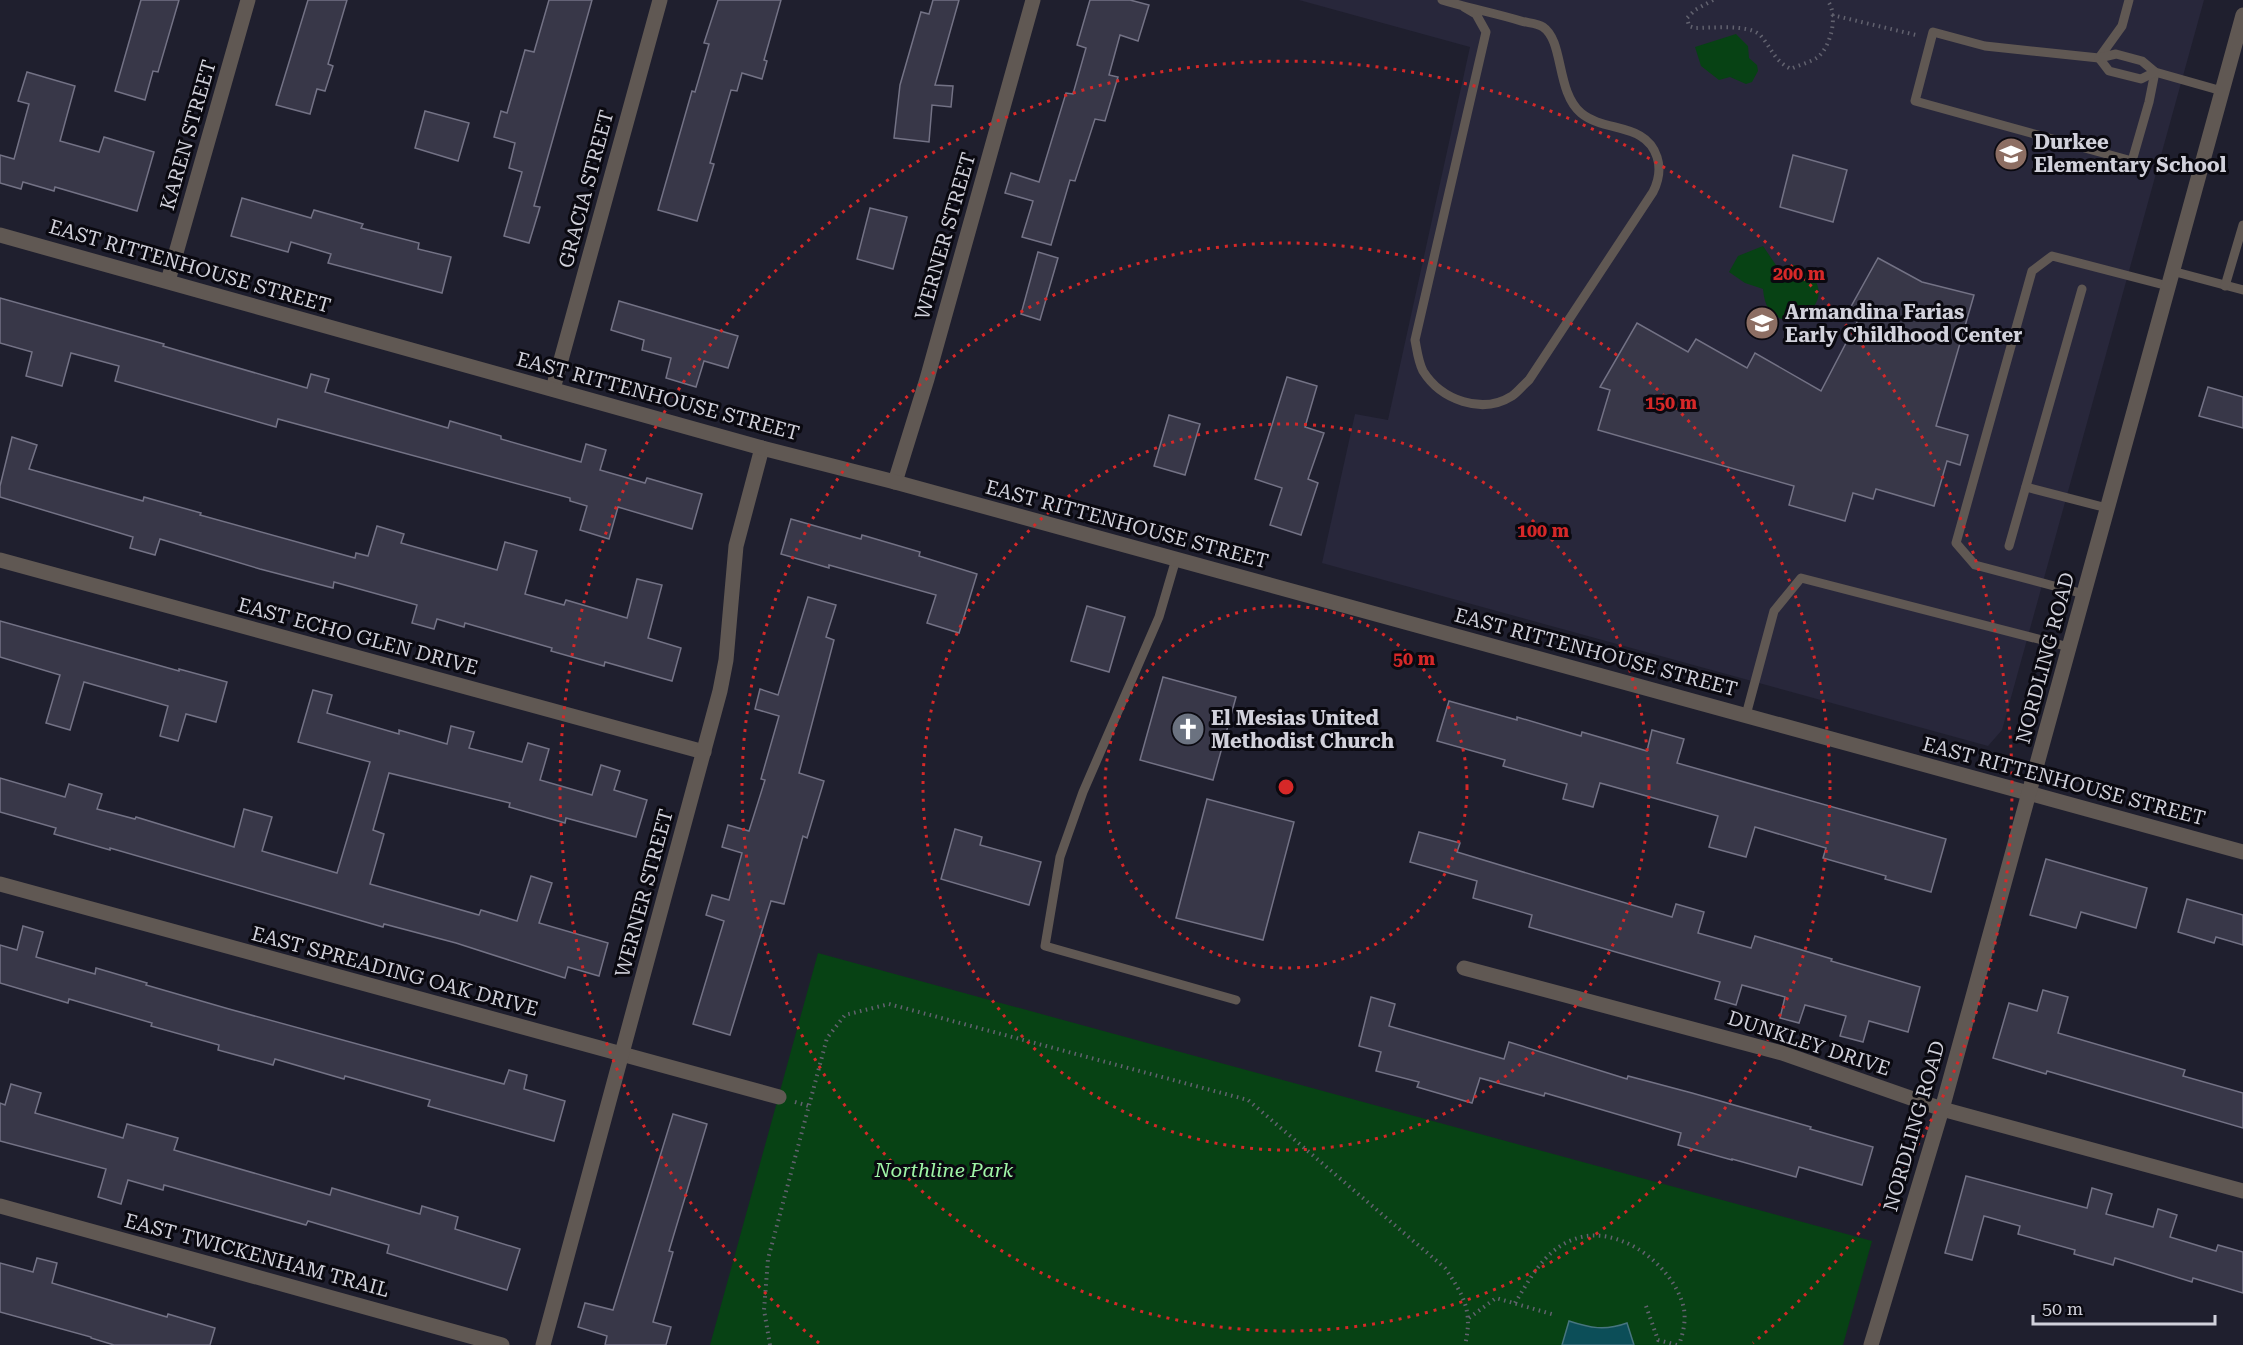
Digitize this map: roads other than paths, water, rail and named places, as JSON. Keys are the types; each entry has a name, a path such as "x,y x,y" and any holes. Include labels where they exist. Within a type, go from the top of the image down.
{"street":[{"name":"KAREN STREET","path":"168,281 248,0"},
{"name":"GRACIA STREET","path":"553,389 660,0"},
{"name":"WERNER STREET","path":"895,482 927,379 1033,0"},
{"name":"NORDLING ROAD","path":"1871,1345 1942,1109 2243,15"},
{"name":"EAST RITTENHOUSE STREET","path":"0,235 762,448 895,482 2243,852"},
{"name":"WERNER STREET","path":"543,1345 704,752 726,660 736,546 762,448"},
{"name":"EAST ECHO GLEN DRIVE","path":"0,560 704,752"},
{"name":"EAST SPREADING OAK DRIVE","path":"0,885 779,1097"},
{"name":"DUNKLEY DRIVE","path":"1464,968 1782,1053 1942,1109 2243,1191"},
{"name":"EAST TWICKENHAM TRAIL","path":"0,1206 502,1345"}],"lane":[{"path":"1442,0 1464,7 1476,14 1486,32 1415,340 1422,369 1436,386 1455,399 1484,404 1513,395 1528,380 1653,192 1659,171 1655,151 1641,134 1590,120 1573,105 1564,85 1553,41 1543,27 1477,8 1464,7"},
{"path":"2099,58 2122,26 2129,0"},
{"path":"2155,72 2132,161 1914,101 1933,32 1984,46 2099,58 2116,54 2142,61 2155,72 2222,91"},
{"path":"2099,58 2109,71 2141,79 2155,72"},
{"path":"2225,285 2243,225"},
{"path":"2084,594 1975,566 1956,543 2032,271 2052,256 2243,290"},
{"path":"2009,546 2082,288"},
{"path":"2026,487 2107,508"},
{"path":"1176,559 1159,617 1083,792 1060,857 1045,946 1236,1000"},
{"path":"1746,715 1774,612 1801,578 2069,647"}],"place":[{"name":"Durkee Elementary School","path":"2011,154"},
{"name":"Armandina Farias Early Childhood Center","path":"1762,323"},
{"name":"El Mesias United Methodist Church","path":"1188,729"}],"park label":[{"name":"Northline Park","path":"944,1170"}]}
